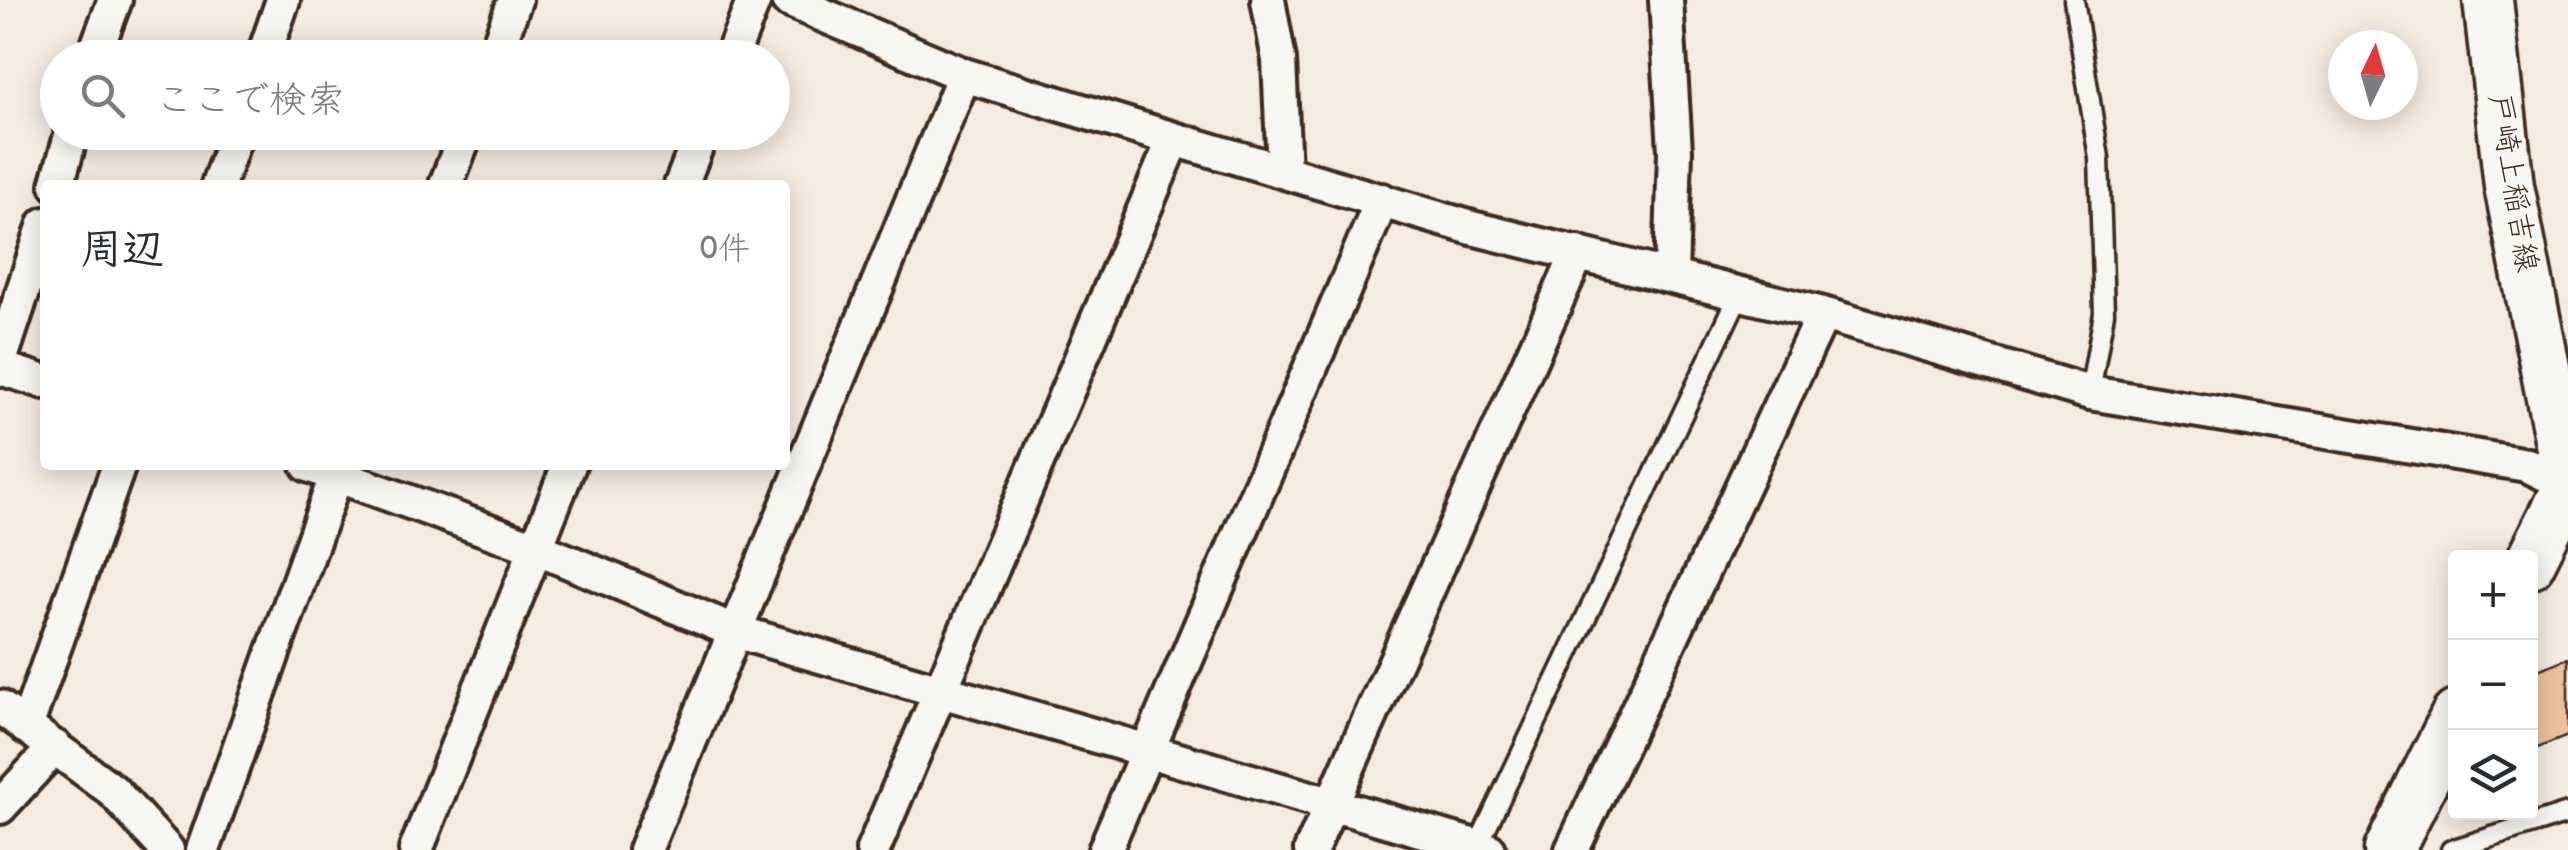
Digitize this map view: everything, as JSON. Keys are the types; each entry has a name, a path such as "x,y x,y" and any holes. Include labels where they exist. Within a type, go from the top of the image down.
{"main road":[{"name":"戸崎上稲吉線","path":"2488,0 2509,186 2568,485"},
{"path":"2536,550 2568,485"},
{"path":"2389,850 2449,730"}],"street":[{"path":"100,40 115,0"},
{"path":"269,40 283,0"},
{"path":"501,40 515,0"},
{"path":"739,40 754,0"},
{"path":"788,0 851,14 964,75 1174,139 1578,253 1823,314 2090,393 2527,465 2568,485"},
{"path":"1268,0 1279,60 1284,171"},
{"path":"1666,0 1676,151 1671,276"},
{"path":"645,850 964,75"},
{"path":"873,850 1174,139"},
{"path":"59,180 67,150"},
{"path":"220,180 231,150"},
{"path":"448,180 459,150"},
{"path":"683,180 695,150"},
{"path":"1105,850 1382,200"},
{"path":"40,240 0,364 40,380"},
{"path":"1312,850 1578,253"},
{"path":"1572,850 1823,314"},
{"path":"117,470 13,717 112,790 167,850"},
{"path":"203,850 328,470"},
{"path":"334,470 536,548 734,631 1147,754 1483,848"},
{"path":"416,850 567,470"},
{"path":"0,807 55,748"}],"lane":[{"path":"2074,0 2099,158 2104,312 2090,393"},
{"path":"1483,848 1740,293"},
{"path":"2451,850 2568,813"}],"building":[{"path":"2568,658 2568,736 2538,748 2538,730 2538,670"}]}
